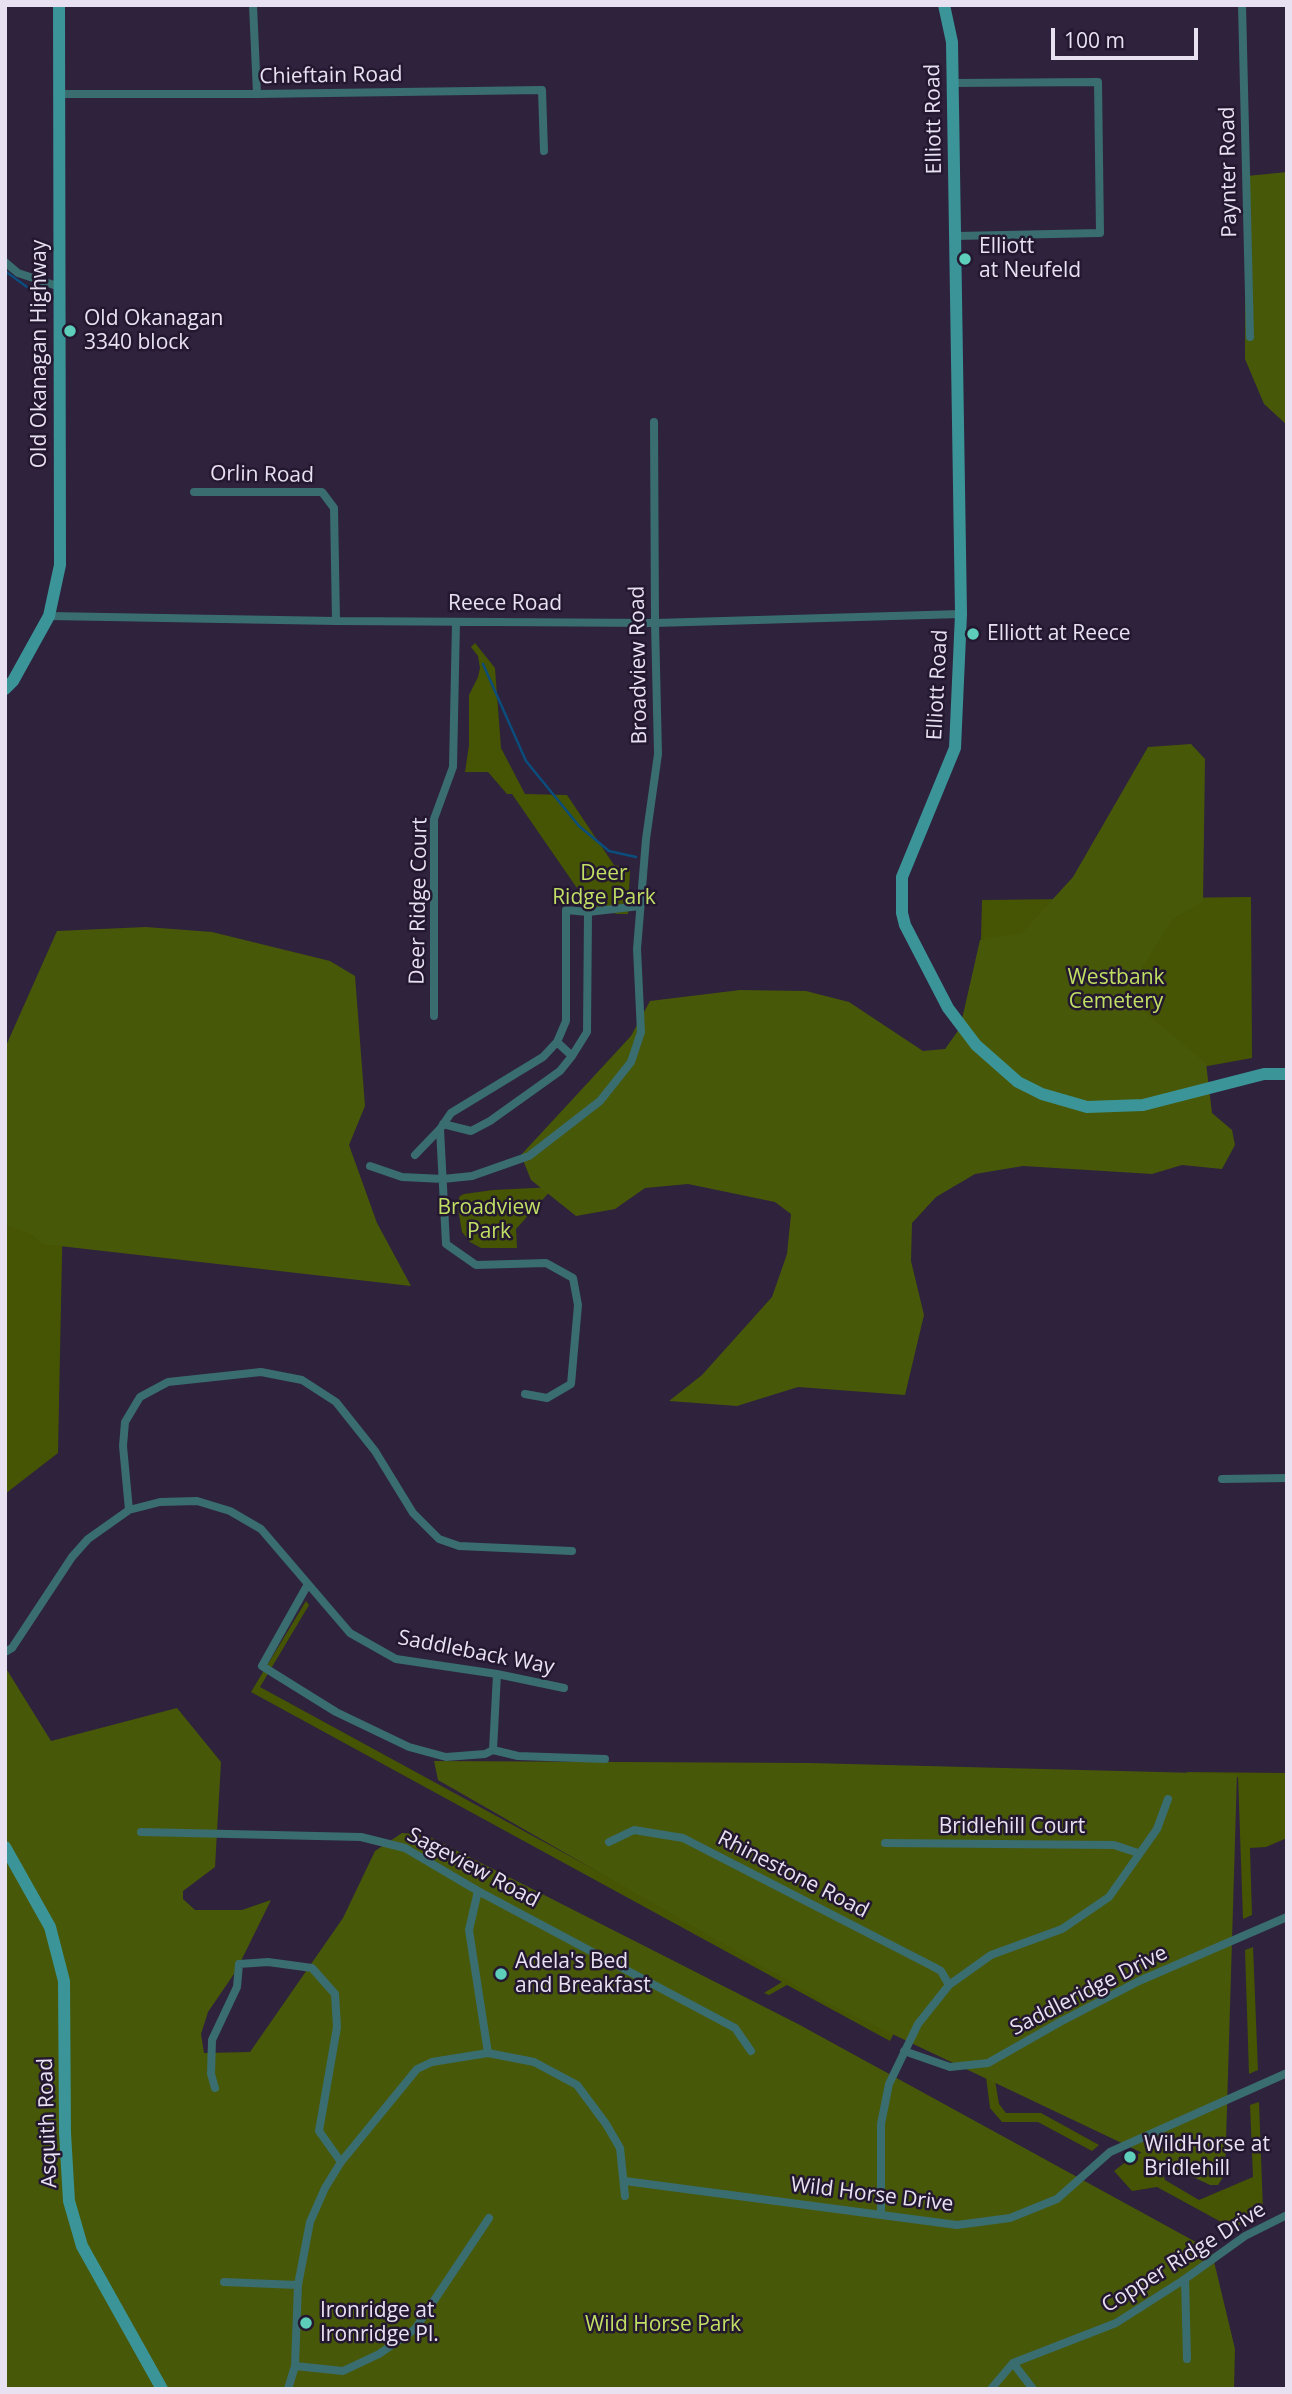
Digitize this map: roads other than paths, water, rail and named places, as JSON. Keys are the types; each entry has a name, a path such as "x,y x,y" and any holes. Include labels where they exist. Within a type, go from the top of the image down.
{"street":[{"name":"Old Okanagan Highway","path":"5,689 13,681 49,616 60,565 59,5"},
{"path":"253,5 257,94"},
{"name":"Elliott Road","path":"944,5 952,42 961,614 955,748 922,831 906,862 901,893 905,925 948,1007 976,1045 1018,1082 1042,1094 1087,1107 1143,1105 1264,1074 1287,1074"},
{"name":"Paynter Road","path":"1242,5 1250,337"},
{"path":"952,83 1098,82 1100,233 956,236"},
{"name":"Chieftain Road","path":"59,94 542,90 544,151"},
{"path":"5,262 18,273 60,287"},
{"name":"Broadview Road","path":"370,1166 402,1177 443,1179 472,1176 529,1156 600,1101 631,1062 641,1032 637,949 646,839 658,754 654,422"},
{"name":"Orlin Road","path":"194,492 322,492 334,508 336,621"},
{"name":"Reece Road","path":"49,616 655,623 961,614"},
{"name":"Deer Ridge Court","path":"434,1016 434,819 453,766 456,622"},
{"path":"415,1155 451,1113 543,1057 557,1042 566,1021 566,911 588,912 640,906"},
{"path":"442,1126 471,1131 490,1121 559,1071 572,1056 587,1032 588,912"},
{"path":"557,1042 572,1056"},
{"path":"442,1126 446,1244 476,1265 546,1263 573,1278 578,1305 571,1384 547,1398 525,1394"},
{"path":"129,1510 123,1446 125,1422 140,1397 168,1382 261,1371 302,1380 336,1402 375,1451 413,1513 439,1539 459,1546 572,1551"},
{"path":"1222,1479 1287,1478"},
{"name":"Saddleback Way","path":"5,1652 12,1648 72,1557 88,1539 129,1510 160,1502 197,1501 230,1511 261,1529 350,1633 396,1658 498,1674 564,1688"},
{"path":"308,1584 262,1666 336,1712 409,1747 446,1757 493,1751 518,1756 605,1759"},
{"path":"493,1751 498,1674"},
{"path":"881,2213 881,2123 889,2084 918,2024 949,1985 991,1955 1062,1929 1109,1897 1157,1829 1168,1799"},
{"name":"Rhinestone Road","path":"610,1842 634,1830 683,1838 932,1966 941,1972 949,1985"},
{"name":"Sageview Road","path":"141,1832 361,1837 405,1848 478,1891 735,2028 751,2051"},
{"name":"Bridlehill Court","path":"885,1843 1114,1845 1138,1853"},
{"name":"Asquith Road","path":"5,1847 50,1927 64,1981 65,2133 69,2201 82,2245 162,2389"},
{"path":"478,1891 469,1930 488,2053"},
{"name":"Saddleridge Drive","path":"904,2051 950,2067 988,2063 1139,1982 1287,1917"},
{"path":"215,2088 211,2074 212,2040 237,1987 239,1964 268,1962 312,1968 335,1994 337,2027 319,2131 341,2162"},
{"path":"288,2389 295,2365 298,2285 310,2222 325,2188 341,2162 417,2069 432,2062 488,2053 534,2062 577,2085 606,2123 620,2148 625,2196"},
{"name":"Wild Horse Drive","path":"625,2181 957,2225 1010,2218 1057,2199 1110,2152 1287,2073"},
{"name":"Copper Ridge Drive","path":"991,2389 1013,2363 1116,2323 1245,2236 1287,2215"},
{"path":"295,2365 343,2371 379,2354 415,2329 489,2218"},
{"path":"1185,2278 1187,2359"},
{"path":"224,2283 298,2285"},
{"path":"1013,2363 1033,2389"}],"waterway":[{"path":"5,271 27,287"},
{"path":"483,664 526,761 579,826 609,851 636,857"}],"place":[{"name":"Elliott at Neufeld","path":"965,259"},
{"name":"Old Okanagan 3340 block","path":"70,331"},
{"name":"Elliott at Reece","path":"973,634"},
{"name":"Adela's Bed and Breakfast","path":"501,1974"},
{"name":"WildHorse at Bridlehill","path":"1130,2157"},
{"name":"Ironridge at Ironridge Pl.","path":"306,2323"}],"park label":[{"name":"Deer Ridge Park","path":"604,886"},
{"name":"Westbank Cemetery","path":"1116,990"},
{"name":"Broadview Park","path":"489,1220"},
{"name":"Wild Horse Park","path":"663,2325"}]}
